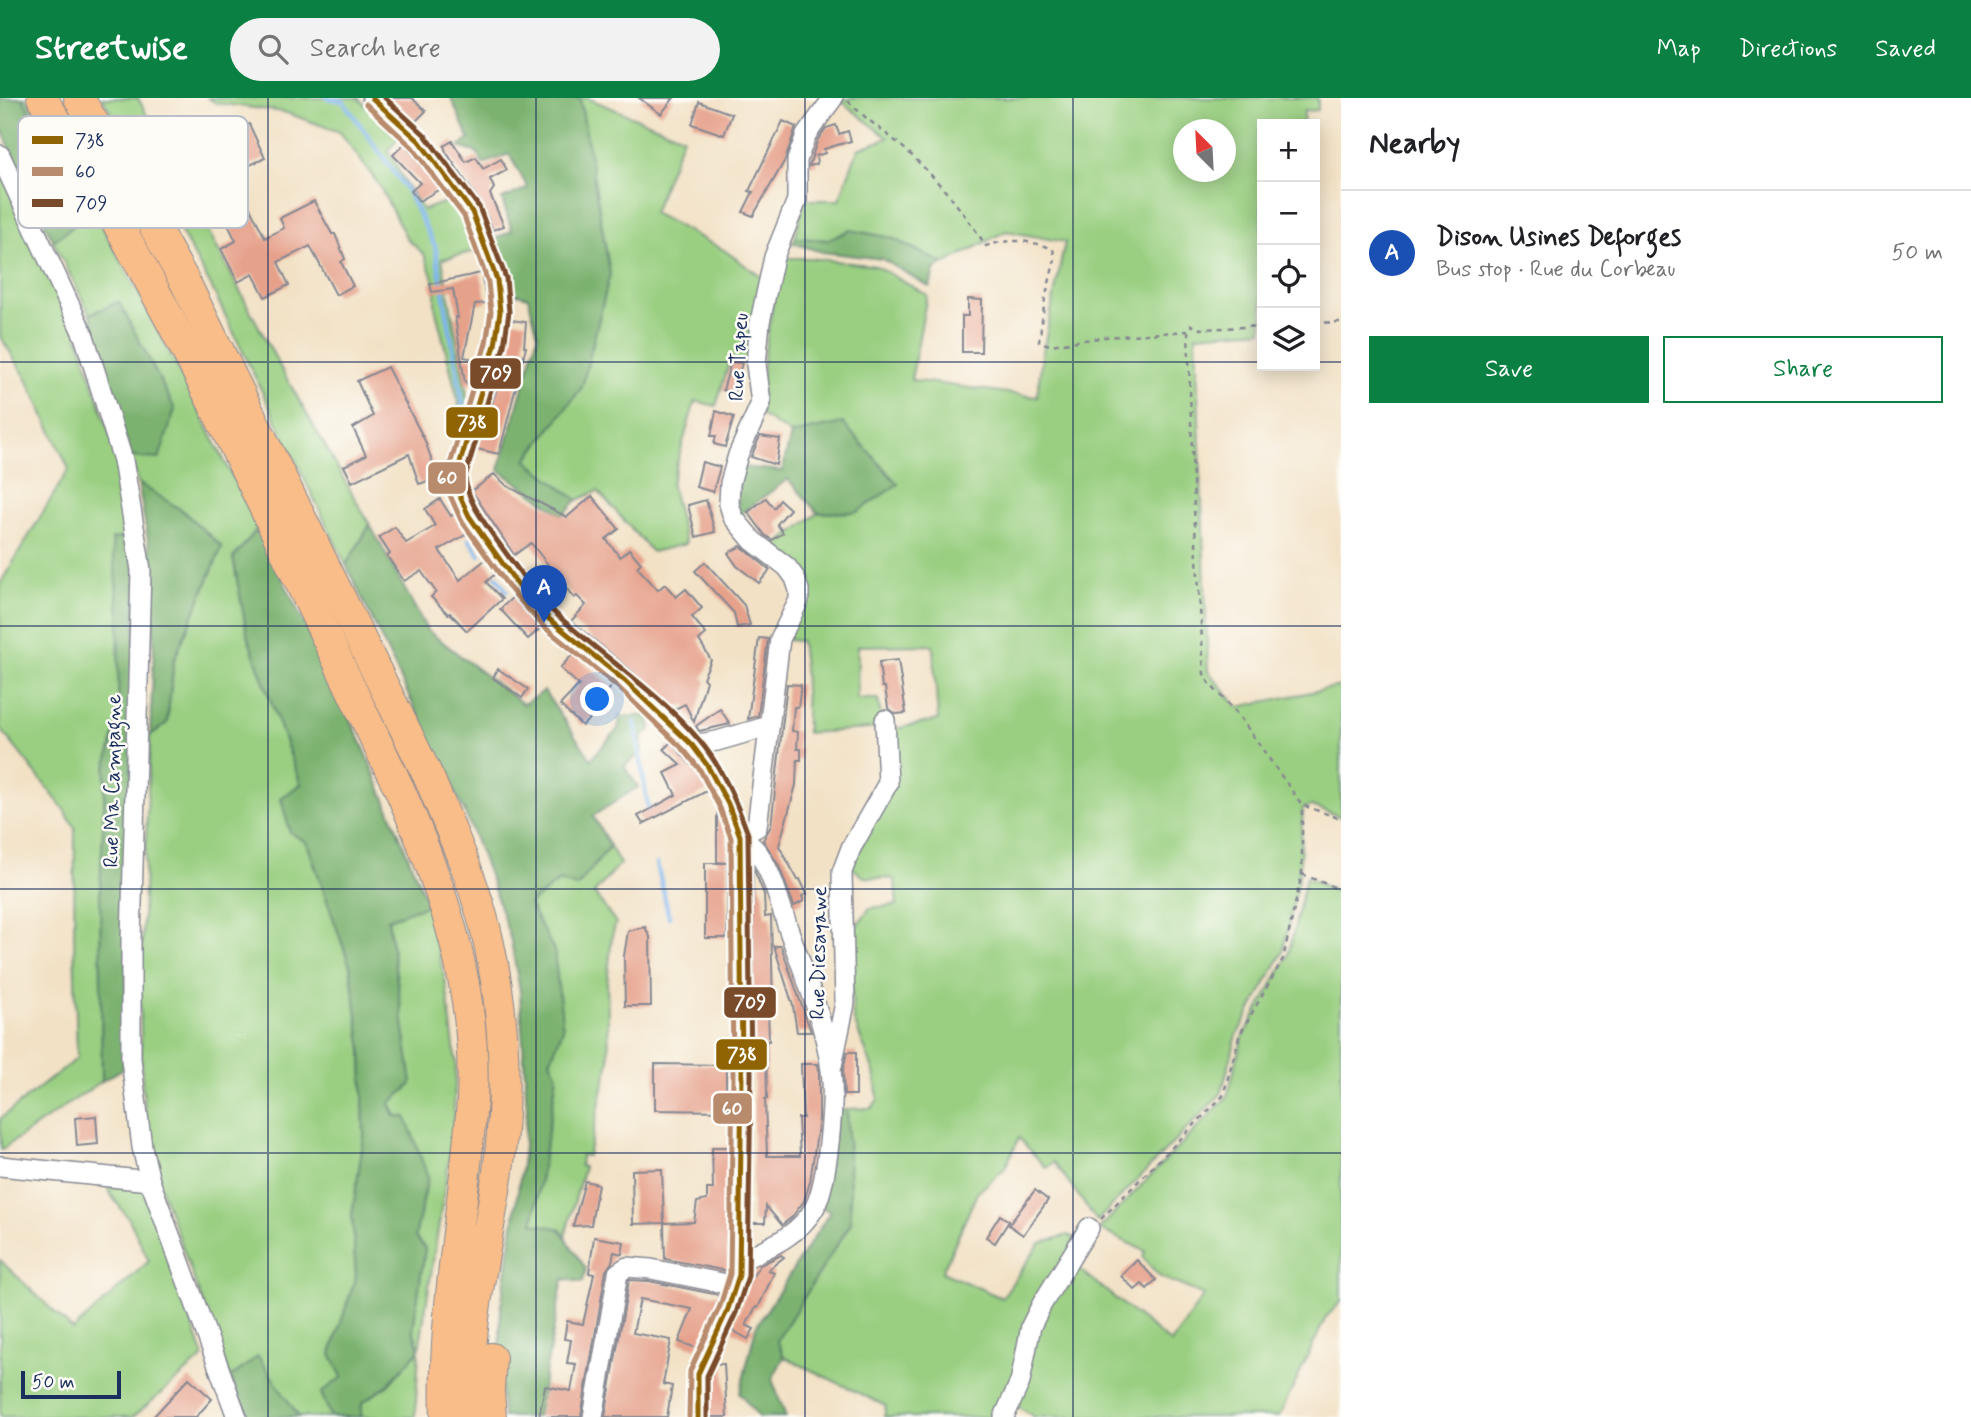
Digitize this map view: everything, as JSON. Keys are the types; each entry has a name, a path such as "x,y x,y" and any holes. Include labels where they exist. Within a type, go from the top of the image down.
{"highway":[{"path":"42,98 53,116"},
{"path":"79,98 90,116"},
{"path":"120,228 165,309 399,788 426,848 444,899 465,988 471,1039 472,1098 450,1302 446,1417"},
{"path":"155,228 185,282 430,780 456,841 489,942 500,1019 500,1154 475,1314 468,1417"},
{"path":"491,1417 489,1391 493,1323 512,1161 502,1087"},
{"path":"427,1417 426,1378 432,1327 450,1302"}],"street":[{"path":"372,98 419,141 472,212 497,280 500,312 495,345 456,476 457,490 469,516 518,585 549,619 625,681 692,745 723,794 740,836 742,1074 739,1261 737,1286 698,1374 698,1417"},
{"name":"Rue Tapeu","path":"740,836 757,827 780,639 799,600 799,590 787,567 753,541 733,517 729,504 730,483 738,455 761,403 756,364 760,322 774,257 797,200 797,160 806,135 833,98"},
{"name":"Rue Ma Campagne","path":"0,155 18,194"},
{"name":"Rue Ma Campagne","path":"34,228 84,336 122,460 141,570 131,941 131,1059 142,1147 150,1181 237,1417"},
{"name":"Rue Diesayawe","path":"831,1070 845,1003 842,872 851,848 888,783 885,720"},
{"path":"692,745 717,741 769,726"},
{"name":"Rue Diesayawe","path":"739,1261 775,1245 803,1224 816,1205 823,1180 833,1104 831,1070 808,986 768,871 758,852 740,836"},
{"path":"0,1166 150,1181"},
{"path":"1003,1417 1020,1382 1031,1326 1089,1228"},
{"path":"593,1417 618,1273 627,1267 651,1269 737,1286"}],"path":[{"path":"846,98 944,188 986,246 1019,240 1053,249 1055,259 1045,299 1039,342 1050,345 1105,337 1188,331"},
{"path":"1320,323 1341,322"},
{"path":"1257,326 1201,329 1191,325 1188,331 1194,509 1204,674 1239,716 1302,805 1341,819"},
{"path":"1089,1228 1223,1096 1240,1034 1283,959 1301,873 1302,805"},
{"path":"1301,873 1341,890"}],"green space":[{"path":"0,98 22,98 32,116 18,116 18,165 0,126"},
{"path":"22,98 26,98 37,116 32,116"},
{"path":"102,98 138,98 148,116 113,116"},
{"path":"208,98 358,98 399,138 388,150 423,210 454,199 476,251 442,259 469,407 457,437 448,436 459,404 435,307 435,284 424,254 407,239 379,185 340,132 284,112 216,103"},
{"path":"451,98 580,98 610,274 582,387 526,460 577,500 563,515 499,470 538,335 528,297 506,291 492,240 512,231 502,199 528,188 509,154 483,164 478,153 459,147 469,139"},
{"path":"580,98 587,98 683,137 653,213 724,250 764,279 752,361 730,360 716,406 695,401 671,484 686,544 652,552 598,491 577,500 526,461 582,387 610,274"},
{"path":"850,98 1318,98 1318,110 1304,111 1303,119 1257,119 1257,330 1196,335 1208,671 1238,707 1341,686 1341,817 1312,806 1303,808 1299,877 1283,952 1237,1035 1221,1094 1097,1221 1054,1162 1046,1168 1019,1138 1005,1168 977,1193 942,1272 1002,1298 1040,1243 1068,1235 1075,1238 995,1417 884,1417 886,1406 784,1357 777,1340 851,1223 847,1109 872,1108 878,1099 874,1072 853,1018 849,935 870,908 897,905 895,879 864,877 851,867 884,797 894,729 938,720 933,645 858,646 857,699 878,699 883,728 807,733 801,641 788,640 806,580 775,546 818,513 857,512 843,423 791,434 761,415 763,362 780,258 810,258 876,266 927,295 911,380 1037,397 1042,356 1065,242 1006,231 944,264 892,238 850,230 828,240 795,238 805,200 839,200 858,149 888,138 841,101"},
{"path":"0,164 18,202 18,228 31,228 68,306 122,471 129,537 112,539 119,613 118,718 106,768 100,889 102,1081 1,1150 0,1119 77,1058 75,828 63,808 0,728 0,584 69,469 27,379 0,336"},
{"path":"47,228 71,228 53,241"},
{"path":"71,228 103,228 258,528 233,558 248,638 301,785 281,798 290,832 307,843 350,966 362,1050 364,1136 352,1215 356,1276 331,1354 343,1377 331,1417 299,1417 289,1402 230,1378 162,1192 147,1131 142,1081 140,995 150,736 167,723 174,660 222,547 183,511 138,483 131,457 119,302 90,314 53,241"},
{"path":"179,228 207,228 279,365 370,525 346,565 212,288"},
{"path":"850,230 892,238 944,264 934,270 930,287 882,259 822,252 793,243 795,238 828,240"},
{"path":"119,302 175,409 159,459 131,457 90,314"},
{"path":"843,423 898,484 857,512 818,513 788,479 739,515 737,496 742,467 782,471 791,434"},
{"path":"138,483 183,511 222,547 174,660 167,723 150,736 154,646 151,556"},
{"path":"370,525 427,630 523,704 544,691 591,759 618,729 620,716 649,716 651,730 642,736 642,753 624,766 638,787 593,816 610,846 577,887 559,881 529,904 554,950 563,1029 550,1061 557,1075 533,1223 560,1229 586,1269 583,1282 563,1279 537,1417 503,1417 499,1361 501,1307 523,1157 527,1109 520,991 511,941 465,813 346,565"},
{"path":"258,528 363,746 428,905 388,919 412,1084 390,1103 395,1116 406,1117 428,1177 415,1237 425,1248 413,1329 419,1350 388,1385 362,1403 361,1417 331,1417 321,1393 342,1377 331,1354 356,1276 352,1215 364,1136 362,1050 350,966 307,843 290,832 281,798 301,784 248,638 233,558"},
{"path":"129,537 136,581 124,1068 102,1081 100,889 106,768 118,718 119,613 112,539"},
{"path":"610,846 620,864 594,893 616,923 607,983 609,1061 588,1156 581,1155 580,1166 584,1167 565,1237 560,1229 533,1224 557,1076 550,1061 563,1029 529,904 559,881 577,887"},
{"path":"1306,877 1341,894 1341,1302 1326,1317 1279,1417 1034,1417 1015,1404 1038,1325 1070,1262 1171,1343 1204,1295 1160,1277 1143,1258 1145,1251 1099,1229 1227,1097 1242,1039 1288,956"},
{"path":"428,905 446,985 456,1062 453,1135 419,1350 413,1329 425,1248 415,1238 428,1177 390,1103 412,1084 388,918"},
{"path":"847,1109 851,1223 777,1340 784,1357 772,1379 786,1417 759,1417 740,1393 756,1327 830,1212 820,1206 837,1110"},
{"path":"108,1185 143,1188 204,1357 133,1417 0,1417 0,1260 73,1330 149,1261 129,1219 111,1195"},
{"path":"419,1350 415,1417 361,1417 362,1403 388,1385"},
{"path":"258,1356 299,1417 247,1417 230,1378"}],"building":[{"path":"390,98 412,98 426,111 416,121"},
{"path":"639,98 674,98 661,114"},
{"path":"699,102 732,114 724,135 692,124"},
{"path":"783,121 796,127 785,160 753,216 743,212 753,192 749,191"},
{"path":"248,124 265,158 248,166"},
{"path":"836,125 839,134 848,131 851,141 824,149 825,153 816,156 817,164 809,166 817,141 826,128"},
{"path":"452,141 466,162 476,157 483,169 501,159 507,170 490,179 494,188 490,194 504,226 493,230 482,205 446,152 444,146"},
{"path":"404,144 440,189 419,201 411,191 420,183 393,155"},
{"path":"314,201 332,234 335,234 345,259 341,262 353,286 336,295 310,246 278,262 289,285 265,297 253,274 238,282 221,249 236,241 230,228 248,228 248,203 265,238 284,228 280,218"},
{"path":"481,273 487,303 475,304 464,357 478,360 470,385 465,383 453,289 432,292 430,284"},
{"path":"968,299 982,300 981,352 962,352 962,316 968,316"},
{"path":"511,320 526,322 526,347 499,454 477,449 496,391"},
{"path":"731,362 742,363 734,393 723,390"},
{"path":"387,367 425,441 438,478 419,484 409,454 352,482 344,466 366,455 353,428 373,416 357,381"},
{"path":"716,411 734,417 725,447 714,444 716,436 711,436"},
{"path":"760,436 780,439 776,465 751,457"},
{"path":"702,462 720,467 713,492 696,487"},
{"path":"494,474 507,486 567,517 592,496 619,529 606,539 620,557 629,549 641,563 637,567 658,590 665,584 676,597 686,589 702,608 692,617 706,634 699,640 711,660 703,678 706,681 694,722 685,704 673,710 633,672 571,621 586,605 577,596 574,598 531,543 514,555 472,491"},
{"path":"766,498 774,508 780,500 790,509 777,524 783,533 772,540 748,512"},
{"path":"440,499 467,534 439,550 460,580 485,560 495,574 486,582 502,599 467,631 431,597 436,592 421,571 404,581 387,556 390,554 379,537 395,527 406,543 435,526 425,509"},
{"path":"706,500 715,532 696,537 688,505"},
{"path":"741,546 770,570 759,583 737,566 728,553"},
{"path":"705,562 744,605 750,625 737,627 734,613 695,571"},
{"path":"513,597 541,628 528,639 500,609"},
{"path":"759,638 768,639 758,716 748,719"},
{"path":"573,654 612,686 593,708 596,712 582,726 560,705 579,685 560,668"},
{"path":"898,660 906,713 896,714 888,708 879,662"},
{"path":"498,669 528,689 522,698 493,678"},
{"path":"787,684 801,685 798,707 794,707 792,731 798,732 797,749 801,749 801,760 797,760 796,785 779,846 807,894 802,896 804,901 794,906 779,866 763,840 771,826"},
{"path":"720,709 730,724 699,731 696,726"},
{"path":"671,742 697,772 707,791 643,824 638,816 676,795 665,773 681,765 664,749"},
{"path":"717,810 727,837 727,863 717,862"},
{"path":"705,863 727,863 727,938 705,938"},
{"path":"753,867 764,894 765,917 771,916 773,1007 768,1007 769,1041 766,1041 767,1156 800,1156 798,1118 803,1118 801,1064 818,1064 819,1071 819,1119 810,1182 804,1201 782,1225 766,1206 765,1223 752,1223"},
{"path":"645,927 650,937 651,1006 625,1006 624,956 628,931"},
{"path":"774,946 781,946 811,1032 797,1032 793,1006"},
{"path":"847,1052 856,1052 856,1095 844,1095 843,1070"},
{"path":"655,1064 726,1065 726,1111 655,1110"},
{"path":"96,1116 98,1144 77,1146 75,1118"},
{"path":"712,1147 729,1147 727,1271 665,1259 664,1223 694,1222 697,1202 707,1200 707,1189 713,1189"},
{"path":"662,1169 664,1223 633,1224 632,1170"},
{"path":"585,1181 598,1184 591,1225 573,1226"},
{"path":"1035,1190 1048,1200 1023,1235 1009,1225"},
{"path":"1000,1215 1009,1221 995,1243 986,1237"},
{"path":"594,1237 624,1242 622,1254 614,1252 606,1271 581,1417 539,1417 545,1386 571,1391 576,1364 567,1363 571,1340 564,1339 567,1321 583,1324 594,1274 589,1273"},
{"path":"781,1255 784,1257 768,1270 774,1273 758,1308 756,1307 746,1325 754,1329 748,1339 732,1330 750,1280 760,1265"},
{"path":"1137,1260 1156,1280 1147,1289 1142,1284 1135,1290 1121,1276"},
{"path":"629,1280 649,1281 719,1295 697,1348 679,1342 692,1309 640,1299 633,1333 671,1340 663,1384 672,1386 667,1417 605,1417"},
{"path":"716,1364 724,1364 727,1417 710,1417 710,1377"},
{"path":"189,1378 212,1399 196,1417 153,1417"}],"waterway":[{"path":"327,98 343,101 406,189 435,246 463,404 455,433"},
{"path":"469,539 480,555"},
{"path":"496,576 507,591"},
{"path":"541,632 565,653"},
{"path":"635,722 649,815"},
{"path":"657,864 669,917"}],"transit line":[{"name":"738","path":"372,98 419,141 472,212 497,280 500,312 495,345 456,476 457,490 469,516 518,585 549,619 625,681 692,745 707,765 728,804 740,836 742,1074 739,1275 728,1309 698,1374 698,1417"},
{"name":"709","path":"385,98 425,135 479,207 506,278 509,312 504,346 465,477 472,501 509,558 547,605 629,674 683,722 699,740 728,785 748,834 751,1074 748,1276 736,1313 707,1376 707,1417"},
{"name":"60","path":"366,104 412,147 464,216 488,282 491,312 486,343 447,475 449,493 461,520 511,590 543,626 619,688 685,751 700,770 720,808 731,838 733,1074 730,1274 720,1306 690,1371 689,1417"}],"place":[{"name":"Dison Usines Deforges","path":"544,623"}]}
